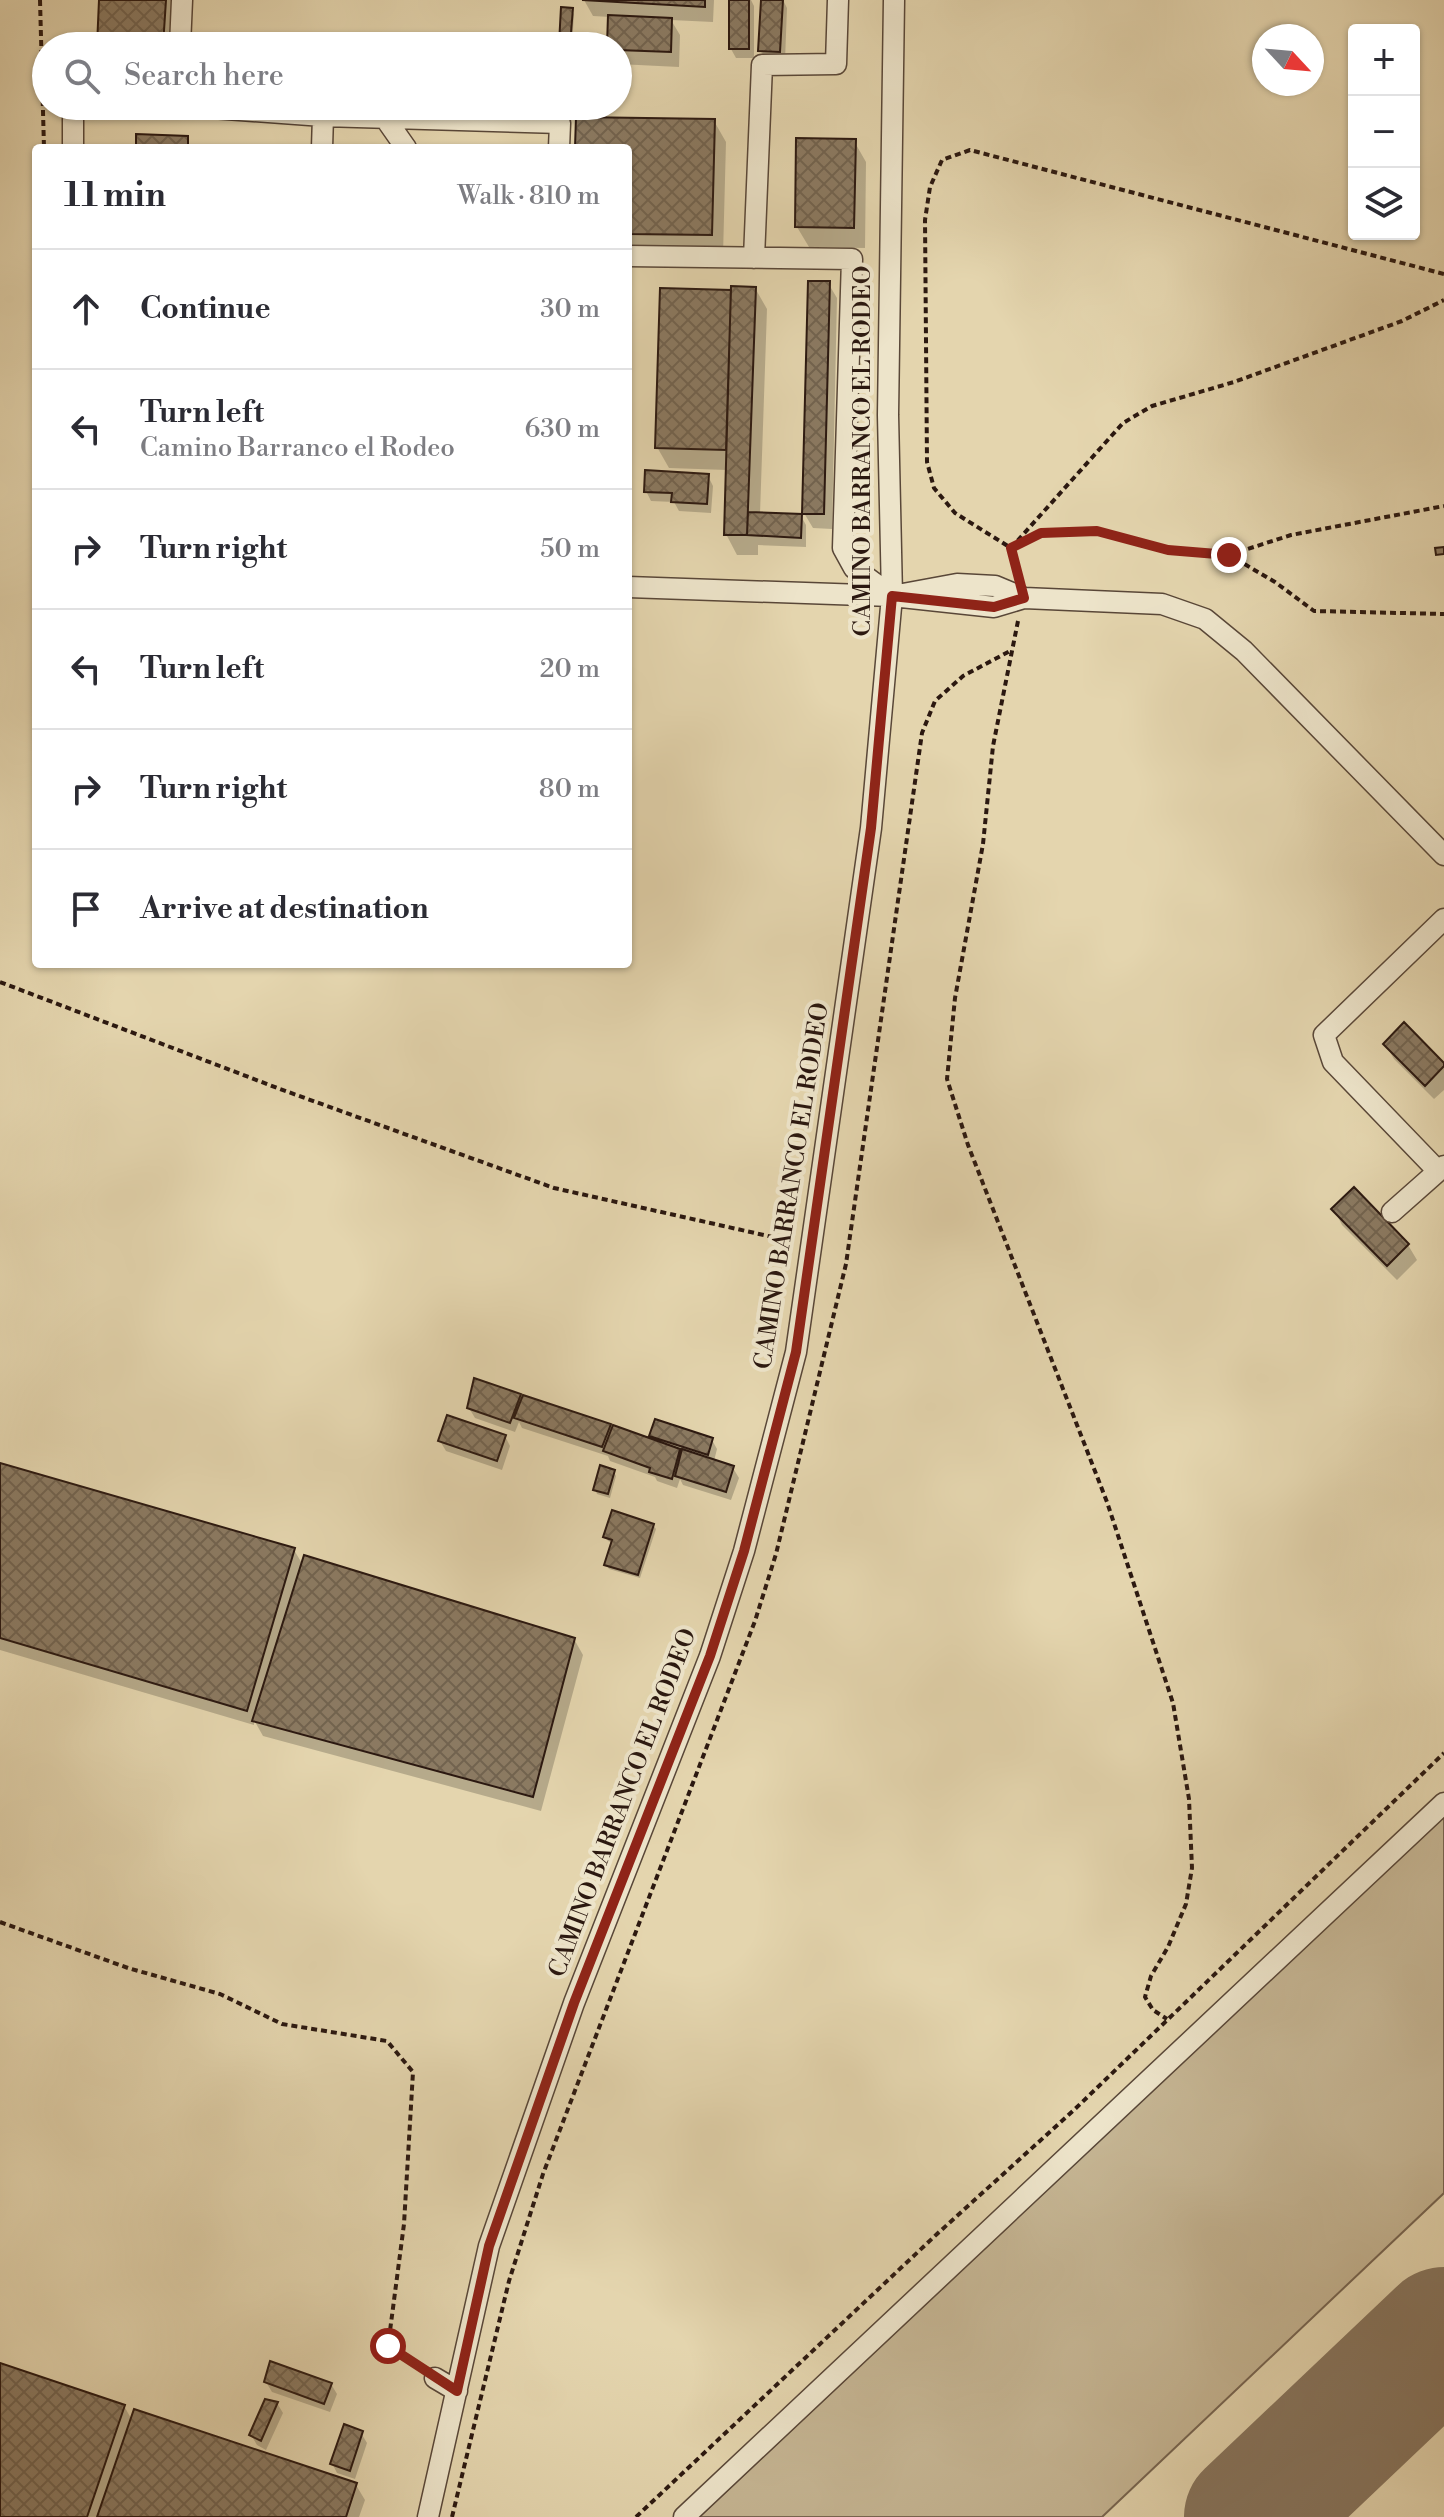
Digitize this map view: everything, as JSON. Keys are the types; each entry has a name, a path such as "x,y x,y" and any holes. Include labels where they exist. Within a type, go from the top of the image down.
{"street":[{"path":"181,32 182,0"},
{"path":"754,258 762,65 836,64 838,0"},
{"name":"CAMINO BARRANCO EL RODEO","path":"428,2517 489,2246 574,2003 710,1656 744,1551 796,1352 871,828 892,596 888,415 894,0"},
{"path":"73,120 73,144"},
{"path":"322,144 323,120"},
{"path":"386,120 403,144"},
{"path":"455,120 560,123 559,144"},
{"path":"632,256 852,259 843,548 854,568 892,596"},
{"path":"632,587 892,596 994,607 1024,598 1162,604 1205,619 1244,651 1444,855"},
{"path":"1392,1212 1441,1168 1333,1062 1324,1035 1444,919"},
{"path":"684,2517 1444,1803"},
{"path":"435,2378 457,2391"}],"path":[{"path":"40,0 41,32"},
{"path":"43,120 44,144"},
{"path":"1167,2019 1153,2010 1145,1997 1151,1976 1168,1947 1186,1904 1192,1868 1189,1799 1173,1703 1107,1502 968,1145 947,1079 955,998 983,844 993,746 1010,651 1024,598 1011,548 955,513 934,488 927,462 925,220 930,187 942,160 970,150 1444,274"},
{"path":"1011,548 1123,423 1152,406 1234,382 1402,321 1444,300"},
{"path":"1011,548 1041,533 1097,531 1168,550 1229,555 1291,535 1444,506"},
{"path":"1229,555 1275,582 1314,611 1444,614"},
{"path":"0,982 280,1089 554,1188 813,1246"},
{"path":"636,2517 937,2234 1074,2110 1444,1753"},
{"path":"0,1922 128,1968 220,1994 282,2024 387,2041 413,2072 404,2224 388,2346 435,2378"}],"shaded area":[{"path":"1444,1816 1444,2193 1102,2517 699,2517"}],"building":[{"path":"99,0 166,0 164,32 98,32"},
{"path":"582,0 705,0 705,7"},
{"path":"729,0 749,0 749,49 729,49"},
{"path":"761,0 783,0 780,52 758,51"},
{"path":"561,7 573,8 571,32 560,32"},
{"path":"608,15 672,18 671,52 632,51 632,32 607,32"},
{"path":"715,119 712,235 632,234 632,144 575,144 576,120"},
{"path":"136,134 188,136 188,144 136,144"},
{"path":"796,138 856,139 854,228 795,227"},
{"path":"808,281 830,281 824,514 802,514"},
{"path":"731,286 756,287 747,535 724,535"},
{"path":"660,288 731,290 726,450 655,448"},
{"path":"645,470 709,474 707,504 671,502 672,493 644,492"},
{"path":"748,512 802,514 801,538 747,535"},
{"path":"1444,547 1444,554 1436,555 1435,548"},
{"path":"1404,1022 1444,1063 1425,1086 1383,1044"},
{"path":"1354,1187 1409,1244 1387,1266 1331,1209"},
{"path":"474,1378 521,1394 510,1423 467,1408"},
{"path":"523,1395 611,1424 602,1447 514,1418"},
{"path":"447,1415 506,1435 497,1461 438,1441"},
{"path":"655,1419 713,1438 708,1455 649,1436"},
{"path":"613,1425 680,1449 672,1479 603,1451"},
{"path":"682,1449 734,1466 726,1492 675,1476"},
{"path":"0,1463 295,1548 247,1711 0,1638"},
{"path":"600,1465 615,1470 608,1494 593,1490"},
{"path":"612,1510 654,1524 638,1575 604,1565 612,1540 603,1537"},
{"path":"304,1555 575,1638 533,1797 252,1721"},
{"path":"270,2361 332,2383 324,2404 264,2382"},
{"path":"0,2363 125,2405 87,2517 0,2517"},
{"path":"265,2399 278,2402 261,2441 249,2435"},
{"path":"134,2409 357,2483 346,2517 97,2517"},
{"path":"344,2424 363,2431 350,2471 330,2464"}],"runway":[{"path":"1251,2517 1444,2334"}],"route":[{"path":"388,2346 457,2391 489,2246 574,2003 710,1656 744,1551 796,1352 813,1246 871,828 892,596 994,607 1024,598 1011,548 1041,533 1097,531 1168,550 1229,555"}]}
